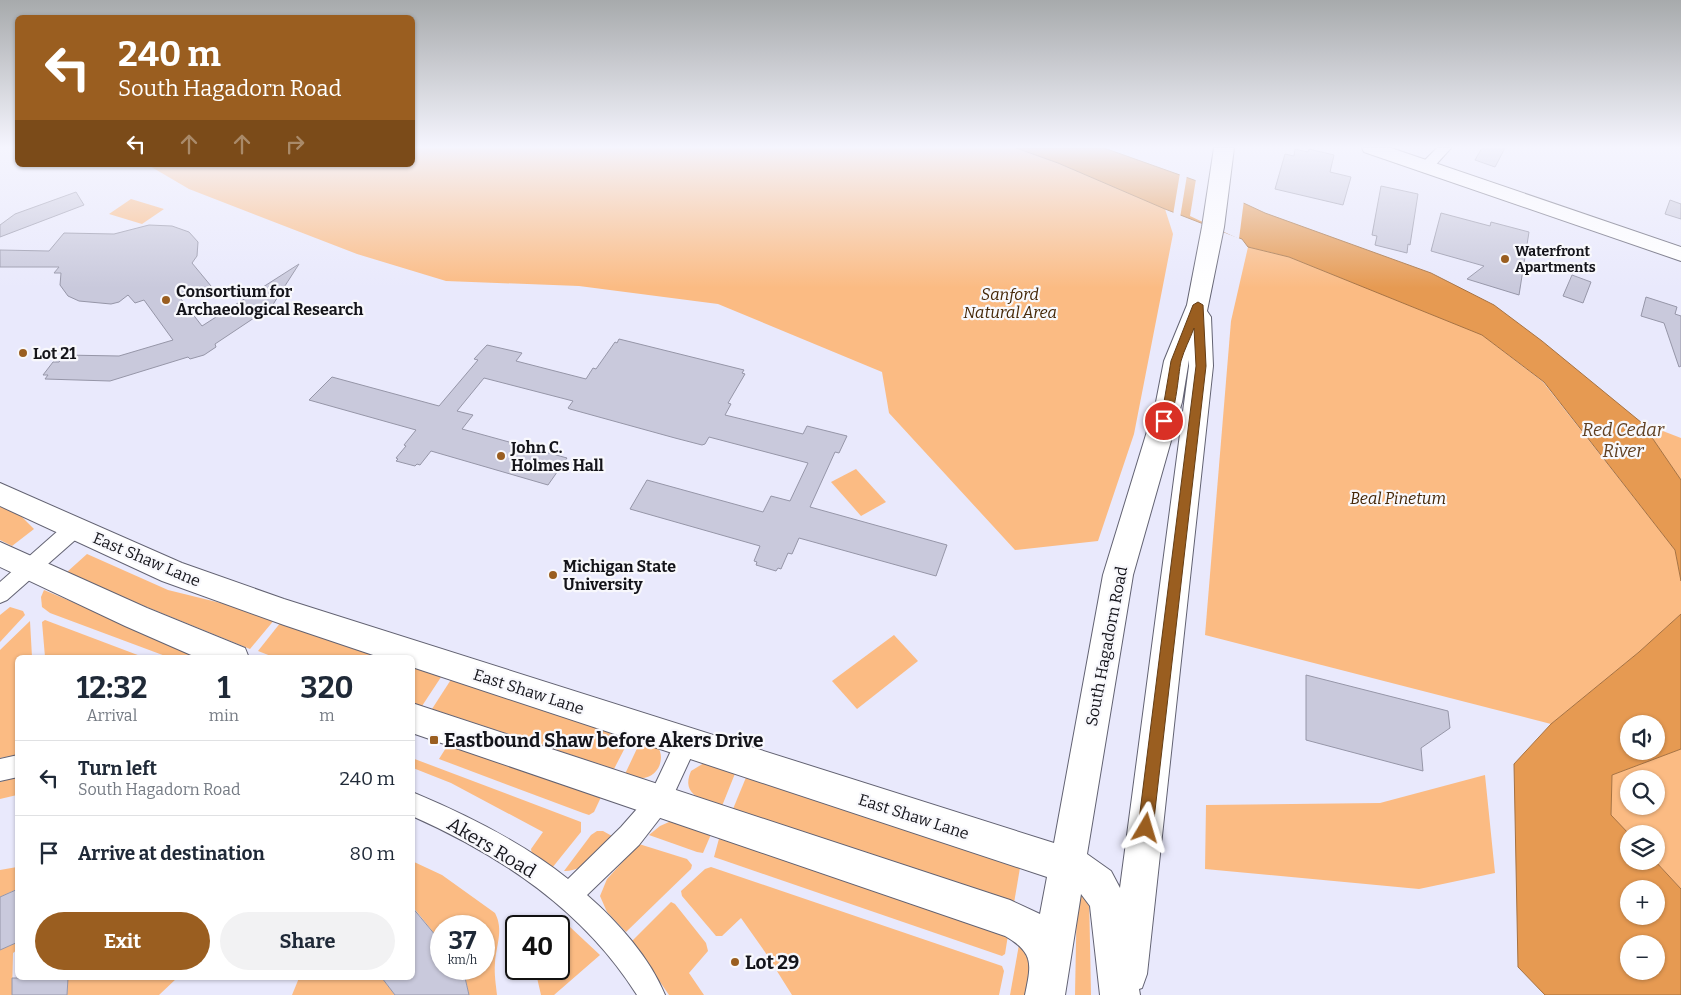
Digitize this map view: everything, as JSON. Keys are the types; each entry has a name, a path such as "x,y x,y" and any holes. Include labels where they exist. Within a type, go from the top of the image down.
{"street":[{"name":"South Hagadorn Road","path":"1047,984 1118,575 1169,402 1176,361 1198,305 1213,227 1217,194"},
{"path":"1506,194 1681,254"},
{"name":"South Hagadorn Road","path":"1126,995 1201,366 1198,305"},
{"name":"East Shaw Lane","path":"0,494 172,572 284,612 1079,869 1090,875 1104,893 1110,912 1120,995"},
{"path":"0,594 75,528"},
{"path":"0,554 136,617 227,655"},
{"path":"415,719 1025,925 1040,939 1046,950 1050,961 1047,984"},
{"path":"569,896 630,836 659,801 687,742"},
{"path":"0,770 15,767"},
{"name":"Akers Road","path":"415,805 462,827 502,850 569,896 617,945 652,995"}],"green space":[{"name":"Sanford Natural Area","path":"203,194 1131,194 1165,209 1173,234 1134,434 1098,541 1015,550 889,413 882,372 718,304 579,286 446,281 357,254"},
{"path":"131,199 164,209 142,224 109,214"},
{"name":"Beal Pinetum","path":"1248,247 1289,257 1482,335 1543,382 1675,550 1681,581 1681,614 1639,652 1551,724 1205,635 1231,321"},
{"path":"1642,423 1681,438 1681,480"},
{"path":"856,469 886,502 861,516 831,482"},
{"path":"0,504 19,514 34,529 12,546 0,540"},
{"path":"87,554 168,590 237,607 275,619 250,649 132,601 67,572"},
{"path":"44,590 198,655 163,655 50,613 42,607 41,597"},
{"path":"10,607 23,611 25,615 0,642 0,615"},
{"path":"45,620 138,655 45,655 42,622"},
{"path":"30,621 32,655 15,655 15,755 0,758 0,650"},
{"path":"281,622 384,655 268,655 258,651"},
{"path":"894,635 918,661 857,709 832,681"},
{"path":"415,666 443,674 422,706 415,704"},
{"path":"452,678 631,736 614,769 432,709"},
{"path":"641,740 658,747 661,757 655,772 640,778 625,774"},
{"path":"449,743 602,795 594,812 589,815 583,813 439,759"},
{"path":"1681,749 1681,889 1663,870 1665,870 1665,825 1620,825 1611,816 1612,775 1620,772 1620,815 1665,815 1665,770 1625,770 1652,760 1665,760 1665,755"},
{"path":"415,759 581,822 581,832 552,868 532,855 531,849 543,832 451,783 415,769"},
{"path":"704,763 736,771 722,806 701,799 691,791 688,779 691,771"},
{"path":"747,775 1021,862 1014,903 733,809"},
{"path":"1485,775 1495,873 1419,889 1205,869 1206,805 1380,803"},
{"path":"15,778 15,795 0,799 0,782"},
{"path":"669,822 676,822 712,832 703,853 649,835 660,826"},
{"path":"597,831 603,831 612,836 585,864 572,870 564,871 591,835"},
{"path":"720,835 1008,935 1005,954 1002,956 714,857"},
{"path":"639,844 687,859 692,865 691,869 626,932 607,912 600,896 607,879"},
{"path":"415,862 442,875 495,913 499,926 495,967 495,915 430,915 430,928 415,910"},
{"path":"15,867 15,890 0,897 0,870"},
{"path":"711,867 1002,966 1004,971 999,995 792,995 741,918 722,936 716,936 682,896 681,891 705,869"},
{"path":"1077,891 1089,893 1091,995 1075,995"},
{"path":"671,902 675,904 706,943 708,951 689,973 704,995 669,995 632,941"},
{"path":"570,927 600,955 554,995 541,995 538,980 570,980"},
{"path":"1020,939 1032,954 1030,995 1010,995"},
{"path":"15,943 12,995 0,995 0,950"},
{"path":"495,979 497,995 469,995 466,980"},
{"path":"68,980 175,980 159,995 67,995"},
{"path":"298,980 384,980 395,995 292,995"}],"water":[{"name":"Red Cedar River","path":"1131,194 1225,194 1265,213 1431,273 1494,305 1542,341 1642,423 1681,480 1681,581 1675,550 1544,382 1482,335 1289,257 1248,247 1242,239"},
{"path":"1681,614 1681,749 1665,755 1665,715 1620,715 1620,760 1652,760 1625,770 1620,770 1620,772 1612,775 1611,815 1620,825 1620,870 1663,870 1681,889 1681,995 1545,995 1518,967 1514,764 1551,724 1639,652"}],"pier":[{"path":"1176,194 1184,194 1180,218 1173,215"},
{"path":"1193,194 1231,194 1244,200 1239,239 1190,216"}],"building":[{"path":"69,194 77,194 84,205 0,237 0,225 15,214"},
{"path":"1298,194 1346,194 1343,205"},
{"path":"1379,194 1418,194 1407,253 1375,245 1377,236 1372,235"},
{"path":"1670,200 1681,204 1681,219 1665,214"},
{"path":"1441,213 1490,226 1491,222 1529,232 1519,295 1467,279 1484,266 1431,251"},
{"path":"149,225 172,226 189,232 198,242 197,256 192,263 211,286 181,299 202,326 299,264 272,306 215,344 216,347 204,355 190,359 188,357 110,381 45,379 48,375 43,375 53,362 59,362 64,355 119,356 173,340 144,300 135,303 128,295 119,302 111,304 79,301 68,296 60,285 61,273 54,273 59,267 0,267 0,250 49,251 64,233 114,234"},
{"path":"1572,275 1591,282 1583,303 1563,296"},
{"path":"1646,297 1677,307 1675,314 1681,316 1681,366 1679,367 1664,323 1641,316"},
{"name":"John C. Holmes Hall","path":"619,339 744,370 742,373 745,374 728,403 731,404 725,415 803,434 807,426 847,436 839,453 835,452 810,507 947,545 936,576 799,538 792,554 788,553 781,569 778,568 776,571 756,565 757,562 754,561 760,546 630,509 647,480 763,512 771,496 790,501 808,463 709,437 705,444 702,445 675,438 568,408 573,401 484,378 457,411 473,415 462,429 567,458 548,485 431,451 420,465 417,464 415,466 396,461 398,459 396,458 406,446 404,445 416,430 309,400 332,377 439,406 478,360 474,359 487,345 522,353 516,361 586,379 593,368 596,369"},
{"path":"1306,675 1448,711 1450,728 1421,748 1423,771 1306,740"},
{"path":"15,890 15,943 0,950 0,897"},
{"path":"415,911 430,929 430,980 466,980 469,995 395,995 384,980 415,980"},
{"path":"12,978 15,978 15,980 68,980 67,995 12,995"}],"place":[{"name":"Waterfront Apartments","path":"1505,259"},
{"name":"Consortium for Archaeological Research","path":"166,300"},
{"name":"Lot 21","path":"23,353"},
{"name":"John C. Holmes Hall","path":"501,456"},
{"name":"Michigan State University","path":"553,575"},
{"name":"Eastbound Shaw before Akers Drive","path":"434,740"},
{"name":"Lot 29","path":"735,962"}],"route":[{"path":"1146,828 1201,366 1198,305 1176,361 1164,421"}]}
